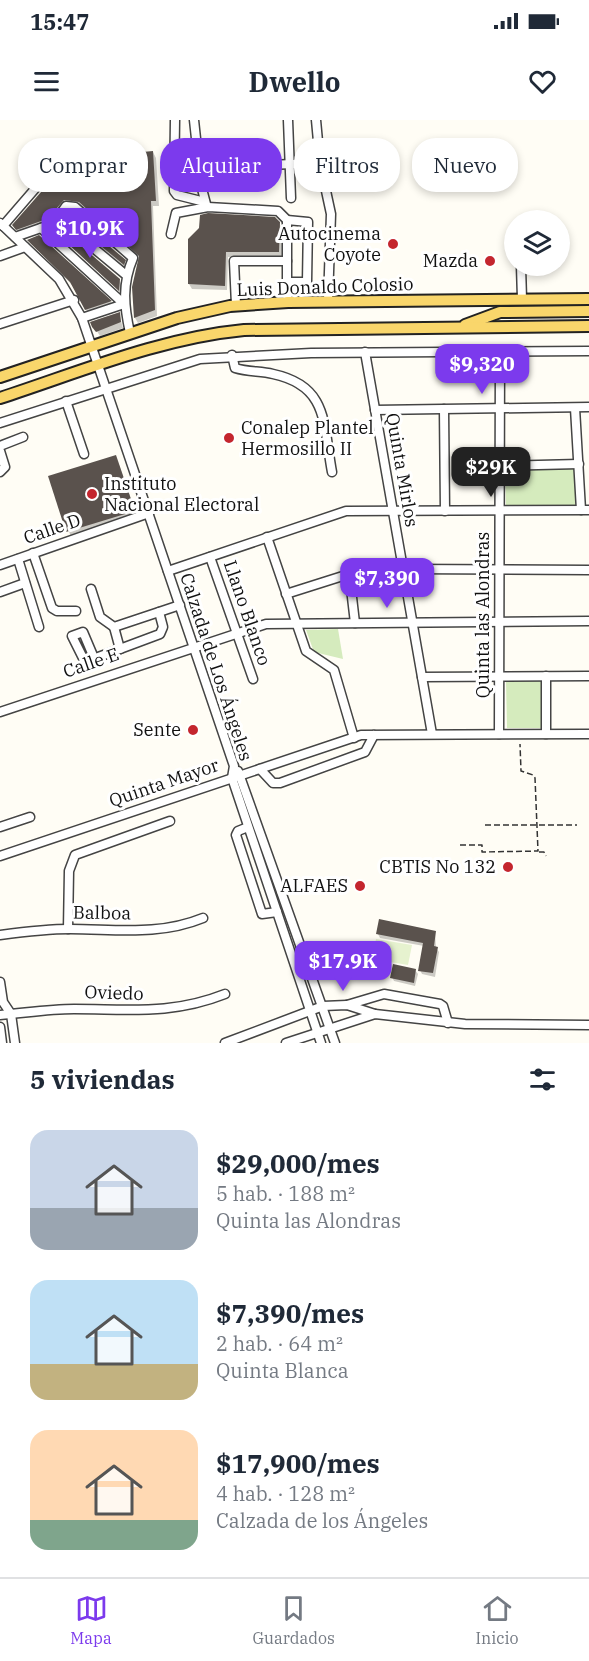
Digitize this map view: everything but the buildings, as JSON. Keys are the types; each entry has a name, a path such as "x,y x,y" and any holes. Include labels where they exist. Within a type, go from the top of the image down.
{"main road":[{"name":"Luis Donaldo Colosio","path":"0,377 203,310 236,305 328,301 589,299"},
{"path":"459,327 500,312 589,311"},
{"path":"0,398 173,342 212,333 589,326"}],"street":[{"path":"175,120 174,191 177,195 206,204 278,211 287,220 308,222 307,282 287,282"},
{"path":"194,120 206,204"},
{"path":"288,120 291,198"},
{"path":"316,120 318,138"},
{"path":"282,164 294,164"},
{"path":"2,224 31,192"},
{"path":"326,192 331,214 328,301"},
{"path":"171,234 176,213 206,204"},
{"path":"61,221 61,213 66,206 75,207 133,258 126,275 124,304 130,333"},
{"path":"287,220 288,302"},
{"path":"15,237 61,221"},
{"path":"61,221 126,275"},
{"name":"Calzada de Los Ángeles","path":"2,224 59,279 74,300 82,318 234,766 241,775 336,1043"},
{"path":"41,228 124,304"},
{"path":"0,256 25,247"},
{"path":"236,305 234,261 287,261"},
{"path":"521,276 522,299"},
{"path":"0,324 74,300"},
{"path":"82,318 124,304"},
{"name":"Quinta las Alondras","path":"499,734 500,351"},
{"path":"0,423 184,363 232,355 589,351"},
{"name":"Quinta Mirlos","path":"365,352 432,734"},
{"path":"232,355 235,368 302,382 318,401 332,472"},
{"path":"66,401 84,454"},
{"path":"375,410 589,407"},
{"path":"168,571 340,512 585,510 575,408"},
{"path":"444,409 445,511"},
{"path":"0,446 23,437"},
{"path":"0,451 5,467 0,472"},
{"path":"500,466 579,464"},
{"name":"Calle D","path":"0,565 149,513"},
{"path":"267,537 308,655 334,670 354,738"},
{"path":"33,554 52,608 57,611 76,611"},
{"name":"Llano Blanco","path":"210,557 252,679"},
{"path":"18,559 39,627"},
{"path":"403,569 589,570"},
{"path":"286,594 346,575 350,580 355,622"},
{"path":"0,592 25,583"},
{"path":"91,590 100,617 114,627 120,649"},
{"path":"114,627 180,605"},
{"path":"94,658 160,634 163,627 159,612"},
{"name":"Calle E","path":"0,712 236,632 266,624 589,621"},
{"path":"546,676 546,734"},
{"path":"422,677 589,676"},
{"name":"Quinta Mayor","path":"0,856 354,738 374,735 432,734 589,734"},
{"path":"260,769 273,783 280,783 365,752 374,735"},
{"name":"Calzada de Los Ángeles","path":"234,766 232,778 318,1034"},
{"path":"0,827 30,817"},
{"path":"68,929 69,871 75,855 170,821"},
{"path":"248,827 238,831 236,835 262,914 277,912"},
{"name":"Balboa","path":"0,935 68,929 152,931 184,926 203,918"},
{"path":"0,982 3,1002 0,1013"},
{"name":"Oviedo","path":"0,1013 56,1009 148,1011 178,1009 225,994"},
{"path":"225,1043 309,1010 323,1006 347,1005 384,994 440,1004 443,1006 448,1023"},
{"path":"3,1002 11,1014 15,1043"},
{"path":"347,1005 375,1014 448,1023 589,1025"},
{"path":"286,1043 375,1014"},
{"path":"0,1027 2,1043"},
{"path":"318,1034 321,1043"}],"path":[{"path":"520,734 521,771 533,774 535,778 538,851"},
{"path":"485,825 577,825"},
{"path":"460,845 482,845 482,852 538,851 544,852 546,856"}],"green space":[{"path":"575,467 575,505 506,506 505,468"},
{"path":"338,629 343,659 314,652 306,630"},
{"path":"506,681 541,681 542,728 507,728"},
{"path":"376,939 412,945 408,965 372,959"}],"place":[{"name":"Autocinema Coyote","path":"393,244"},
{"name":"Mazda","path":"490,261"},
{"name":"Conalep Plantel Hermosillo II","path":"229,438"},
{"name":"Instituto Nacional Electoral","path":"92,494"},
{"name":"Sente","path":"193,730"},
{"name":"CBTIS No 132","path":"508,867"},
{"name":"ALFAES","path":"360,886"}]}
